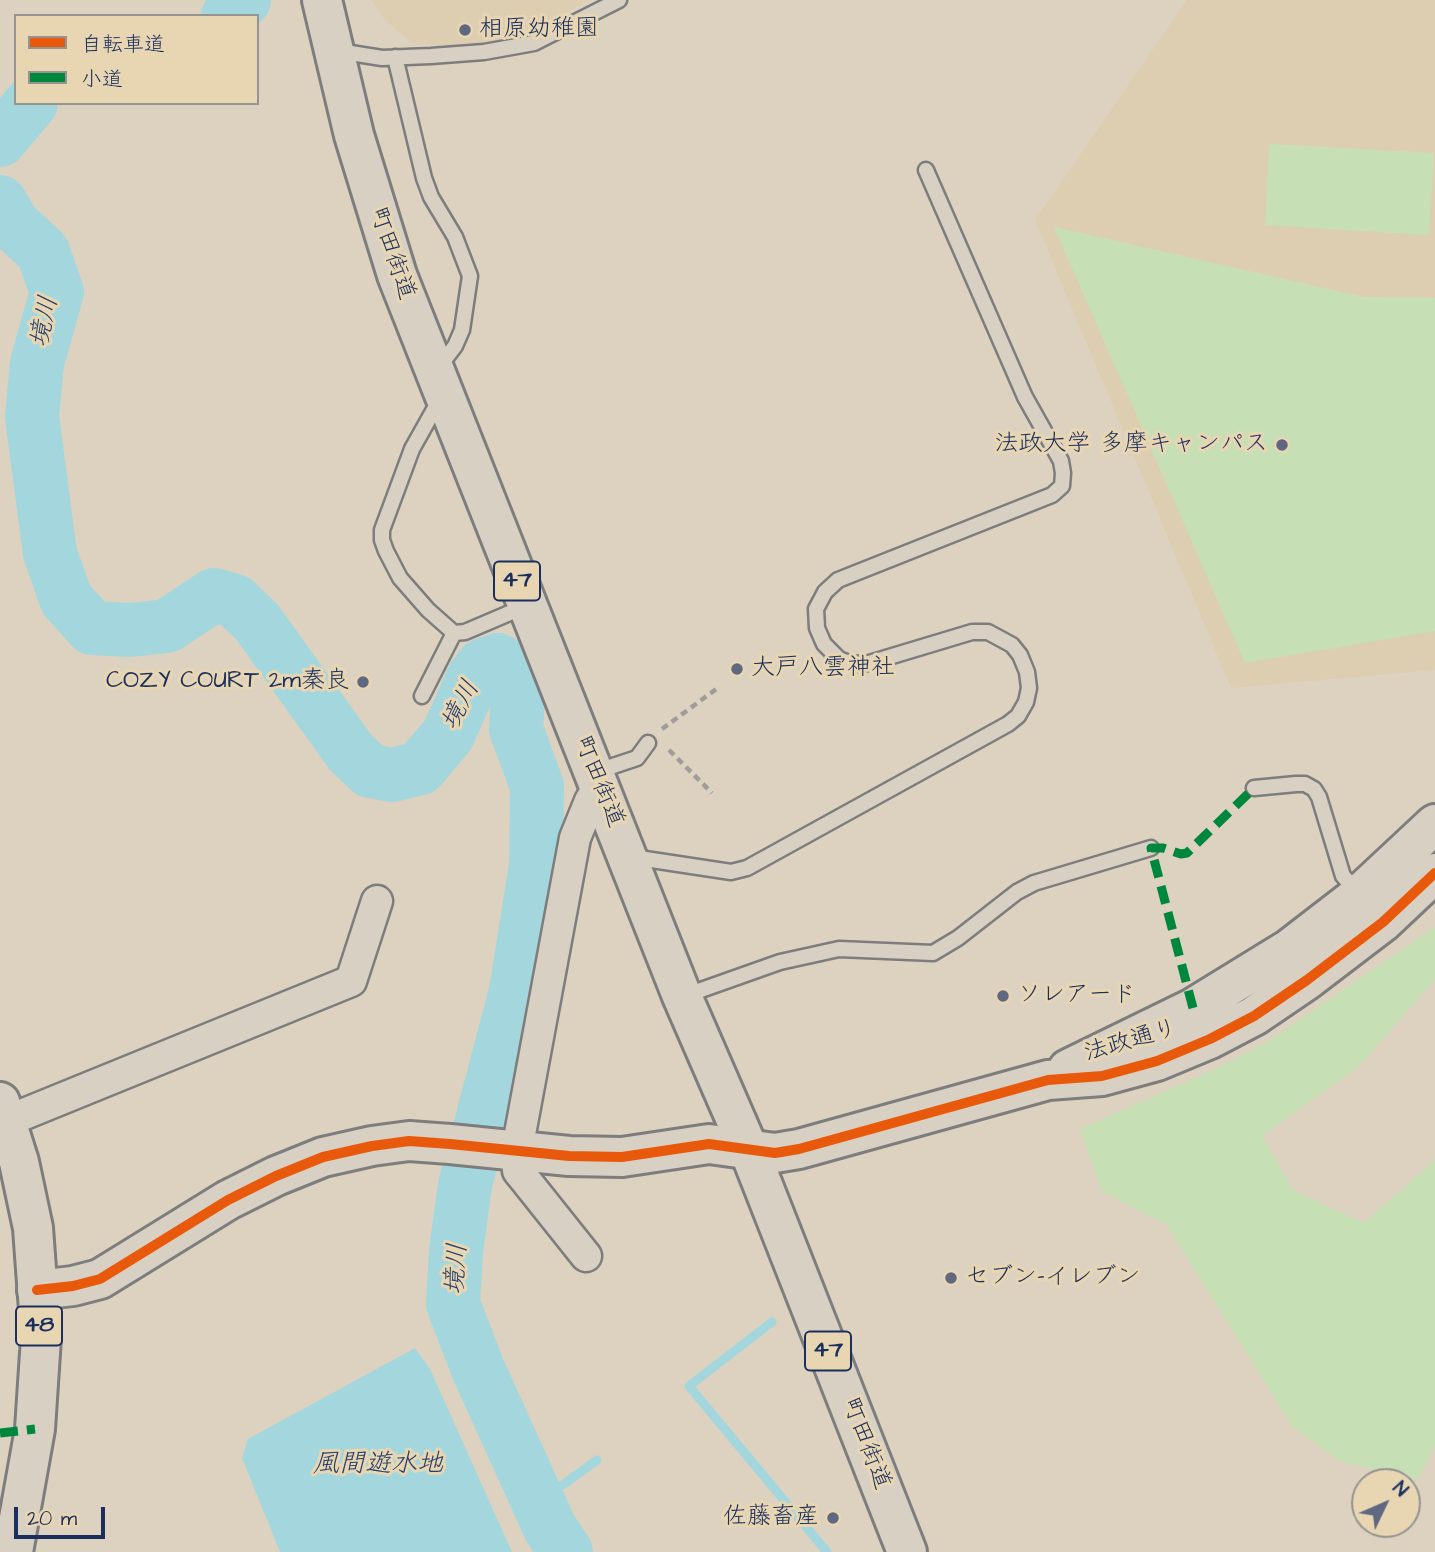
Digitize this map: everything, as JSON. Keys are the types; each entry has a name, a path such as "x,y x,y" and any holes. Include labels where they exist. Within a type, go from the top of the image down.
{"main road":[{"name":"町田街道","path":"322,0 354,135 397,275 682,996 749,1150 907,1552"},
{"name":"法政通り","path":"37,1290 74,1286 100,1279 228,1200 276,1176 323,1157 372,1146 450,1143 569,1156 622,1157 709,1144 775,1153 799,1149 1048,1080 1102,1076 1157,1061 1210,1039 1254,1016 1307,980 1429,847"},
{"name":"48","path":"4,1111 33,1228 41,1338 34,1429 13,1552"}],"street":[{"path":"586,1256 518,1171 510,1149 575,838 597,779"},
{"path":"4,1111 351,981 377,901"}],"lane":[{"path":"333,50 382,58 484,52 534,43 619,0"},
{"path":"395,57 424,178 431,197 455,237 470,276 462,330 412,449 382,530 382,540 400,578 428,610 454,633 465,632 527,606"},
{"path":"627,857 731,872 747,868 1007,724 1018,716 1026,702 1029,688 1020,655 1012,645 988,632 972,632 869,663 852,664 839,659 824,644 817,628 816,610 825,592 838,580 1052,495 1062,486 1061,461 1025,397 926,170"},
{"path":"422,696 454,633"},
{"path":"597,779 637,758 648,743"},
{"path":"1254,788 1296,783 1314,789 1320,797 1343,876 1371,909"},
{"path":"682,996 780,962 839,949 933,953 958,938 1017,892 1034,883 1151,848"}],"path":[{"path":"688,710 719,687"},
{"path":"673,753 712,793"}],"shaded area":[{"name":"相原幼稚園","path":"371,0 590,0 513,41 438,46 412,43 385,20"},
{"name":"法政大学 多摩キャンパス","path":"1187,0 1435,0 1435,670 1231,688 1035,220"}],"green space":[{"path":"1269,144 1434,153 1429,235 1265,225"},
{"path":"1054,227 1364,297 1435,298 1435,631 1245,663"},
{"path":"1435,927 1435,980 1359,1066 1262,1136 1294,1191 1364,1223 1435,1160 1435,1445 1421,1474 1421,1468 1368,1468 1339,1461 1292,1426 1167,1225 1102,1191 1080,1129 1224,1065 1267,1042"}],"water":[{"name":"風間遊水地","path":"415,1348 430,1369 512,1552 280,1552 242,1458 248,1439"}],"waterway":[{"name":"境川","path":"230,14 244,0"},
{"name":"境川","path":"0,140 29,105"},
{"name":"境川","path":"0,202 13,224 43,252 57,292 37,363 32,417 50,553 66,599 92,628 130,630 167,626 214,595 235,601 257,622 351,753 370,771 392,775 420,768 448,735 473,678 483,665 498,660 513,669 519,684 516,729 537,786 536,866 516,991 465,1185 456,1251 453,1304 478,1369 550,1528 566,1552"},
{"path":"772,1322 689,1386 827,1552"},
{"path":"536,1498 564,1484 597,1460"}],"marked path":[{"path":"1193,1008 1151,848 1187,853 1254,788"},
{"path":"0,1433 35,1429"}],"cycle path":[{"path":"37,1290 73,1286 100,1279 228,1200 276,1176 323,1157 372,1146 409,1141 569,1156 622,1157 709,1144 775,1153 799,1149 1048,1080 1102,1076 1157,1061 1210,1039 1254,1016 1307,980 1383,922 1435,873"}],"place":[{"name":"相原幼稚園","path":"465,30"},
{"name":"法政大学 多摩キャンパス","path":"1282,445"},
{"name":"大戸八雲神社","path":"737,669"},
{"name":"COZY COURT 2m秦良","path":"363,682"},
{"name":"ソレアード","path":"1003,996"},
{"name":"セブン-イレブン","path":"951,1278"},
{"name":"佐藤畜産","path":"833,1518"}]}
